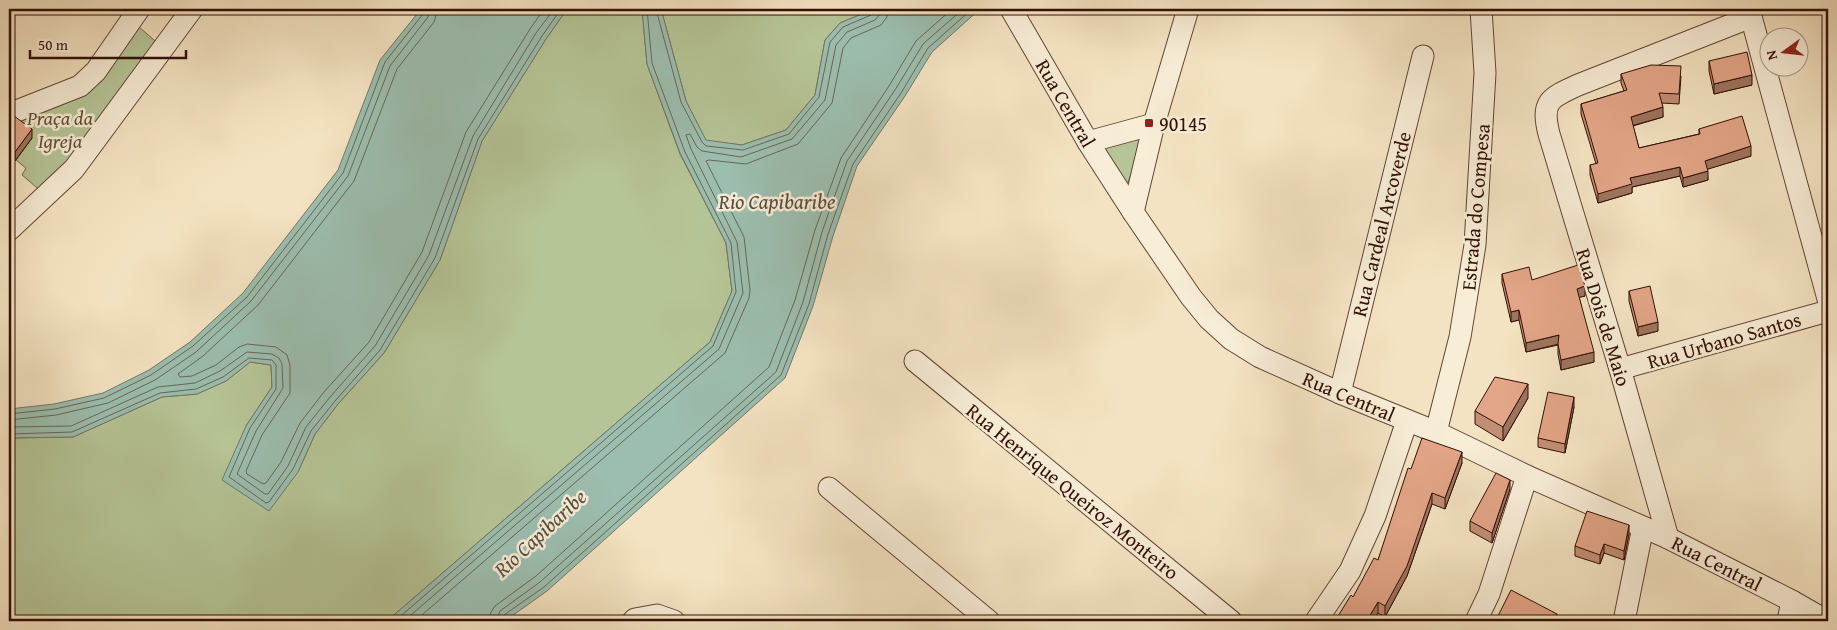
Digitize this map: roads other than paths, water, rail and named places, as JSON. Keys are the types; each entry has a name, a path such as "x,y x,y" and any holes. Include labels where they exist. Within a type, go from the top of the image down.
{"street":[{"path":"9,114 80,86 96,71 140,9"},
{"path":"9,230 74,169 192,9"},
{"name":"Rua Central","path":"1011,9 1088,142 1133,212 1191,296 1210,319 1231,339 1260,357 1340,393 1436,432 1527,476 1668,538 1790,611 1827,621"},
{"path":"1133,212 1154,124 1188,9"},
{"name":"Estrada do Compesa","path":"1436,432 1460,337 1475,245 1485,73 1481,9"},
{"path":"1750,13 1828,300"},
{"name":"Rua Dois de Maio","path":"1668,538 1620,369 1549,134 1545,118 1546,107 1553,97 1578,85 1750,13"},
{"name":"Rua Cardeal Arcoverde","path":"1340,393 1423,56"},
{"path":"1088,142 1154,124"},
{"name":"Rua Urbano Santos","path":"1620,369 1828,311"},
{"name":"Rua Henrique Queiroz Monteiro","path":"915,361 1232,621"},
{"path":"1316,621 1350,571 1376,516 1407,421"},
{"path":"1476,621 1489,594 1527,476"},
{"path":"829,488 989,621"},
{"path":"1624,621 1643,527"},
{"path":"633,621 657,615 674,621"}],"water":[{"path":"421,9 567,9 482,141 440,260 384,353 338,404 315,434 298,472 269,511 222,480 246,426 272,387 271,365 250,362 226,381 197,394 162,397 73,437 9,438 9,409 54,404 103,393 149,370 190,342 243,293 338,170 380,60"},
{"name":"Rio Capibaribe","path":"642,9 661,9 686,101 706,140 742,145 786,130 815,95 825,40 840,23 874,9 980,9 932,52 905,96 857,166 833,236 813,306 785,378 547,591 505,621 387,621 710,342 732,291 726,243 680,153 647,64"}],"place":[{"name":"90145","path":"1149,123"}],"park label":[{"name":"Praça da Igreja","path":"60,128"}]}
